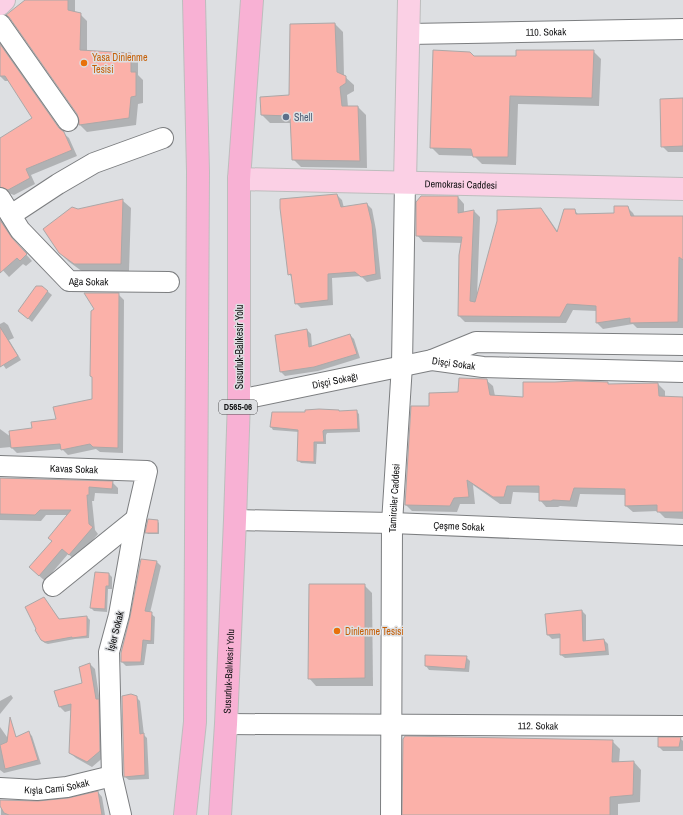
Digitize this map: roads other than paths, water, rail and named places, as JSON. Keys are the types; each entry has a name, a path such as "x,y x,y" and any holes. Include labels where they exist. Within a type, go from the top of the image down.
{"highway":[{"path":"184,815 195,714 198,172 194,0"},
{"name":"Susurluk-Balıkesir Yolu","path":"220,815 226,724 239,400 239,179 252,0"}],"main road":[{"path":"0,4 4,0"},
{"path":"405,182 410,0"},
{"name":"Demokrasi Caddesi","path":"239,179 683,189"}],"street":[{"path":"0,24 68,121"},
{"name":"110. Sokak","path":"409,34 683,29"},
{"path":"11,215 58,184 94,163 163,138"},
{"name":"Tamirciler Caddesi","path":"392,815 392,522 402,366 405,182"},
{"name":"Ağa Sokak","path":"0,198 20,230 69,280 169,282"},
{"name":"Dişçi Sokak","path":"432,360 476,342 683,346"},
{"name":"Dişçi Sokağı","path":"239,400 432,360"},
{"name":"Dişçi Sokak","path":"432,360 483,367 683,372"},
{"name":"Kavas Sokak","path":"0,466 147,471"},
{"name":"İşler Sokak","path":"121,815 112,776 109,652 119,615 136,519 147,471"},
{"path":"53,586 136,519"},
{"name":"Çeşme Sokak","path":"235,520 392,522 683,536"},
{"name":"112. Sokak","path":"226,724 392,726 683,726"},
{"name":"Kışla Cami Sokak","path":"0,788 37,790 67,787 112,776"}],"place":[{"name":"Yasa Dinlenme Tesisi","path":"84,63"},
{"name":"Shell","path":"286,117"},
{"name":"Dinlenme Tesisi","path":"337,631"}]}
